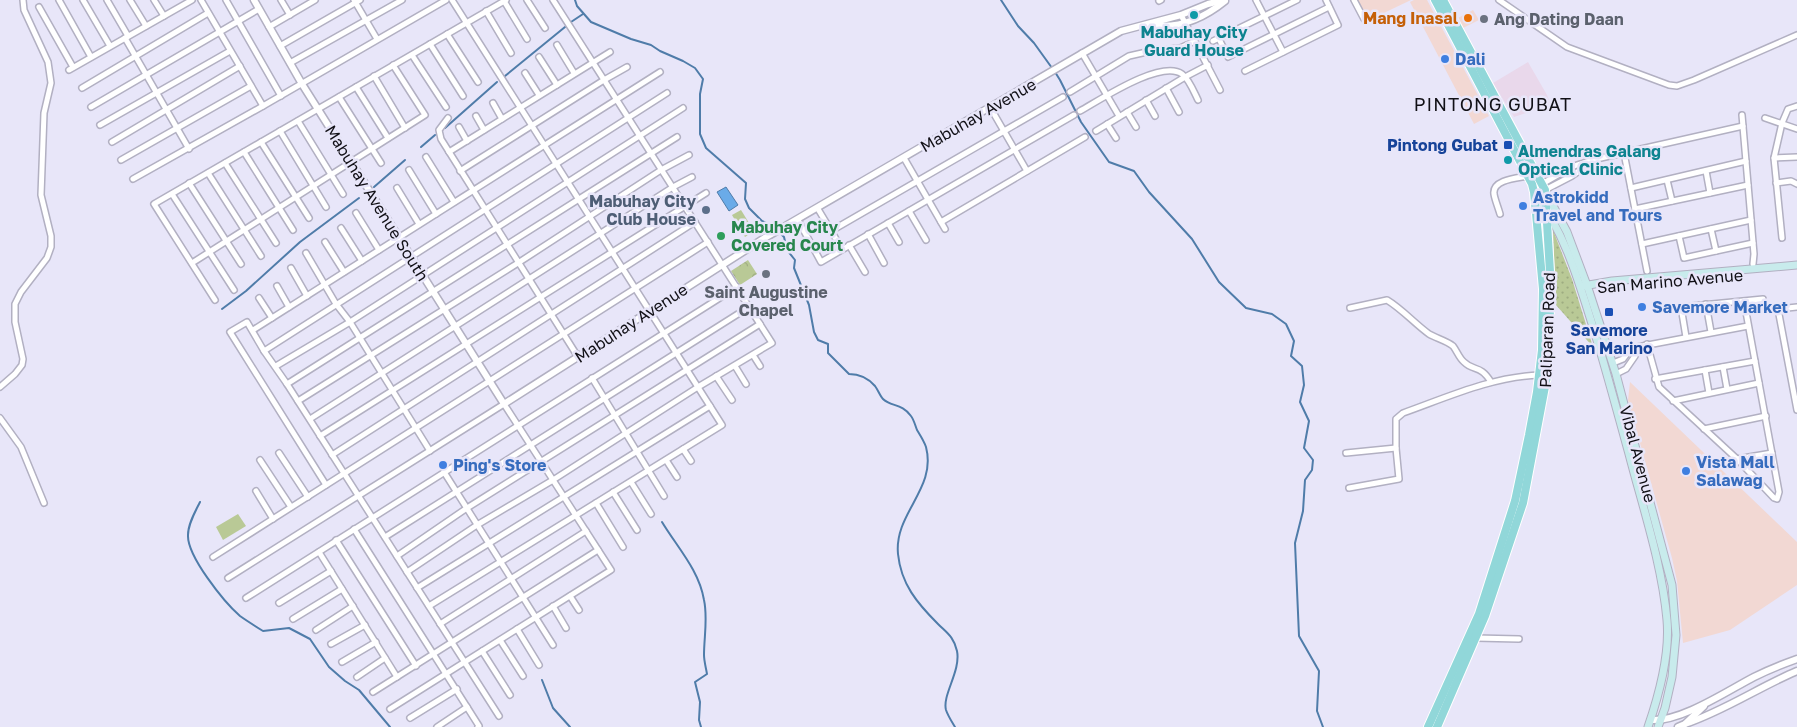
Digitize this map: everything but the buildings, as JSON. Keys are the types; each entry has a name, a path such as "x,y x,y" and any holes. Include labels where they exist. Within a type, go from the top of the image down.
{"main road":[{"name":"Paliparan Road","path":"1428,727 1478,614 1515,501 1539,375 1542,350 1543,289 1534,192 1528,176 1435,0"},
{"name":"Paliparan Road","path":"1437,727 1476,638 1496,586 1522,503 1545,393 1549,351 1551,288 1543,187 1443,0"},
{"name":"Vibal Avenue","path":"1543,187 1568,232 1612,360 1672,585 1676,634 1672,677 1659,724"},
{"name":"Vibal Avenue","path":"1534,192 1561,234 1585,286 1662,585 1667,636 1661,680 1650,723"},
{"name":"San Marino Avenue","path":"1585,286 1797,265"},
{"name":"San Marino Avenue","path":"1585,286 1797,270"},
{"path":"1603,360 1612,360"}],"street":[{"path":"0,387 22,365 23,358 15,322 15,304 21,292 48,258 51,247 51,236 40,195 44,113 51,83 48,62 24,10 23,0"},
{"path":"59,0 91,57"},
{"path":"84,0 110,46"},
{"path":"107,0 136,57 188,148"},
{"path":"130,0 146,26"},
{"path":"154,0 164,16"},
{"path":"178,0 182,6"},
{"path":"39,8 71,69 192,0"},
{"path":"201,0 263,106"},
{"path":"226,0 282,96"},
{"name":"Mabuhay Avenue South","path":"254,0 302,84 504,404"},
{"path":"281,0 290,15"},
{"path":"269,27 290,15 307,2 315,0"},
{"path":"290,63 402,0"},
{"path":"133,179 282,96 446,0"},
{"path":"429,606 722,425 452,0"},
{"path":"215,300 154,204 505,0 527,38"},
{"path":"527,0 545,28"},
{"path":"407,572 477,526 772,342 553,0"},
{"name":"Mabuhay Avenue","path":"228,578 763,239 818,209 1082,53 1121,31 1181,15 1224,0"},
{"name":"Mabuhay Avenue","path":"1146,24 1165,27 1185,23 1212,12 1224,0"},
{"path":"1256,0 1283,52"},
{"path":"1297,0 1216,40 1228,57 1329,7"},
{"path":"1245,71 1338,25 1326,0"},
{"path":"1354,0 1364,20"},
{"path":"1499,0 1567,47 1669,85 1677,86 1797,35"},
{"path":"280,46 356,1 377,39"},
{"path":"91,107 259,10"},
{"path":"486,11 511,53"},
{"path":"82,88 208,13"},
{"path":"1181,15 1220,90"},
{"path":"447,34 478,82"},
{"path":"1070,92 1129,56 1150,51 1180,48 1195,40"},
{"path":"430,44 463,96"},
{"path":"557,45 574,73"},
{"path":"100,125 230,51"},
{"path":"449,152 610,52"},
{"path":"1082,53 1119,116"},
{"path":"412,54 446,108"},
{"path":"539,57 557,84"},
{"path":"192,263 425,116 394,65"},
{"path":"1096,131 1166,88 1208,65"},
{"path":"112,142 240,66"},
{"path":"460,171 627,67"},
{"path":"253,330 616,98 660,72"},
{"path":"525,73 540,95"},
{"path":"1080,111 1149,74 1180,73 1185,77 1198,100"},
{"path":"374,76 405,128"},
{"path":"122,160 251,86"},
{"path":"356,87 388,138"},
{"path":"1166,88 1179,112"},
{"path":"264,351 667,94"},
{"path":"339,97 381,163"},
{"path":"831,231 1063,97"},
{"path":"1146,100 1155,116"},
{"path":"493,103 502,119"},
{"path":"1782,238 1774,158 1782,124 1788,109 1797,106"},
{"path":"990,107 1027,171"},
{"path":"276,366 350,322 683,108"},
{"path":"1127,112 1136,128"},
{"path":"798,220 821,262 1074,115"},
{"path":"1742,115 1753,243 1753,264"},
{"path":"476,116 484,130"},
{"path":"448,118 439,130 439,135 578,358"},
{"path":"1765,118 1797,129"},
{"path":"298,121 343,194"},
{"path":"1107,124 1116,138"},
{"path":"1534,192 1570,168 1592,160 1743,126"},
{"path":"459,128 467,141"},
{"path":"280,131 326,207"},
{"path":"287,384 650,152 677,137"},
{"path":"941,222 1085,137"},
{"path":"261,142 309,218"},
{"path":"244,152 293,230"},
{"path":"1624,153 1647,271"},
{"path":"298,401 589,215 689,154"},
{"path":"426,157 454,202"},
{"path":"1774,158 1797,157"},
{"path":"904,158 945,230"},
{"path":"1543,187 1574,175 1592,160"},
{"path":"1631,188 1746,162"},
{"path":"225,163 276,243"},
{"path":"409,170 436,214"},
{"path":"1706,171 1710,193"},
{"path":"208,173 261,256"},
{"path":"1500,214 1494,188 1508,180 1528,176"},
{"path":"310,419 673,187 692,177"},
{"path":"1667,180 1672,201"},
{"path":"1776,184 1790,181 1797,184"},
{"path":"189,183 240,264"},
{"path":"1635,209 1748,185"},
{"path":"397,188 419,224"},
{"path":"320,436 706,193"},
{"path":"172,194 234,290"},
{"path":"818,209 842,249"},
{"path":"909,211 926,240"},
{"path":"356,213 379,250"},
{"path":"1642,244 1751,220"},
{"path":"332,455 695,222"},
{"path":"888,222 899,242"},
{"path":"342,228 362,261"},
{"path":"1711,229 1716,251"},
{"path":"868,234 884,263"},
{"path":"1679,236 1684,258 1753,243"},
{"path":"325,242 344,272"},
{"path":"213,557 708,242"},
{"path":"849,245 865,272"},
{"path":"306,253 326,284 336,304 350,322 430,451"},
{"path":"291,268 307,296"},
{"path":"277,286 289,307"},
{"path":"246,598 737,287"},
{"path":"259,298 272,318"},
{"path":"1662,309 1763,299"},
{"path":"1350,308 1387,300 1396,305 1406,316 1430,334 1452,346 1463,362 1481,369 1491,382"},
{"path":"1647,344 1655,379 1659,386 1777,499 1779,492 1744,301"},
{"path":"1706,304 1711,332"},
{"path":"385,537 749,307"},
{"path":"1681,307 1686,337"},
{"path":"1797,307 1778,309 1797,410"},
{"path":"326,485 230,332 247,322 499,716"},
{"path":"397,556 467,508 760,324"},
{"path":"1612,360 1623,359 1630,349 1647,344 1748,326"},
{"path":"1616,374 1626,369 1647,344"},
{"path":"753,354 760,366"},
{"path":"1655,379 1755,361"},
{"path":"734,366 746,384"},
{"path":"1723,367 1727,389"},
{"path":"1705,370 1709,393"},
{"path":"1349,488 1399,479 1396,419 1403,413 1491,382 1520,376 1539,375"},
{"path":"716,376 732,400"},
{"path":"592,378 664,496"},
{"path":"1673,401 1759,383"},
{"path":"390,709 611,570 504,404"},
{"path":"417,588 710,406"},
{"path":"1704,430 1766,416"},
{"path":"0,418 21,447 44,503"},
{"path":"1346,453 1396,448"},
{"path":"684,449 691,461"},
{"path":"1737,459 1772,452"},
{"path":"280,453 308,497"},
{"path":"260,460 291,507"},
{"path":"666,460 677,477"},
{"path":"444,472 553,645"},
{"path":"630,482 651,514"},
{"path":"256,491 273,519"},
{"path":"613,492 637,530"},
{"path":"596,503 623,546"},
{"path":"354,529 457,689 478,727"},
{"path":"440,624 586,531"},
{"path":"336,540 416,666"},
{"path":"373,692 598,550"},
{"path":"319,552 397,677"},
{"path":"279,603 331,571"},
{"path":"293,619 342,589"},
{"path":"570,596 579,610"},
{"path":"316,630 353,606"},
{"path":"553,606 566,628"},
{"path":"331,644 365,624"},
{"path":"517,629 539,665"},
{"path":"1476,638 1519,640"},
{"path":"500,640 523,676"},
{"path":"342,662 376,642"},
{"path":"482,651 510,694"},
{"path":"357,677 385,658"},
{"path":"1650,723 1659,724 1797,658"},
{"path":"1678,727 1701,719 1771,682 1797,671"},
{"path":"410,718 457,689"},
{"path":"1685,724 1706,703"},
{"path":"438,727 468,708"}],"shaded area":[{"path":"1357,0 1411,0 1367,21"},
{"path":"1414,0 1427,0 1489,116 1474,124 1410,2"},
{"name":"Mang Inasal","path":"1473,10 1479,20 1461,29 1456,19"},
{"path":"1528,62 1551,105 1514,117 1493,83"},
{"name":"Vista Mall Salawag","path":"1630,382 1797,542 1797,585 1730,630 1683,643 1677,581 1628,400"}],"green space":[{"path":"741,210 754,231 745,237 732,215"},
{"path":"1553,230 1572,279 1593,347 1556,305"},
{"path":"748,260 757,274 740,285 731,271"},
{"path":"238,514 246,526 223,540 216,527"}],"water":[{"path":"726,187 738,205 729,211 717,192"}],"waterway":[{"path":"575,0 577,6 591,22 631,39 651,45 695,68 703,79 700,94 700,134 706,148 746,183 745,199 749,208 762,221 775,229"},
{"path":"1001,0 1018,26 1034,43 1052,68"},
{"path":"571,22 583,14"},
{"path":"505,76 565,27"},
{"path":"1055,72 1081,122 1109,162 1134,171 1149,192 1192,239 1219,282 1246,308 1272,314 1286,324 1294,341 1291,356 1302,366 1304,385 1300,402 1309,421 1304,448 1313,460 1312,470 1305,480 1303,511 1295,543 1299,636 1319,671 1317,711 1323,727"},
{"path":"445,128 497,82"},
{"path":"421,147 435,135"},
{"path":"374,187 405,160"},
{"path":"222,309 246,291 300,242 359,198"},
{"path":"779,232 784,237 787,250 795,260 794,268 809,305 814,332 818,340 828,344 828,353 849,374 866,379 875,386 883,399 908,412 926,447 928,462 926,476 902,526 898,554 906,584 911,592 923,608 950,636 956,646 958,659 945,704 955,727"},
{"path":"200,502 189,527 189,544 200,566 225,600 240,616 263,631 289,628 310,639 329,667 359,690 390,727"},
{"path":"662,522 687,559 697,579 704,600 706,621 704,657 707,674 695,682 700,702 699,720 701,727"},
{"path":"542,680 553,708 570,727"}],"place":[{"name":"Mabuhay City Guard House","path":"1194,15"},
{"name":"Mang Inasal","path":"1468,18"},
{"name":"Ang Dating Daan","path":"1484,19"},
{"name":"Dali","path":"1445,59"},
{"name":"Pintong Gubat","path":"1508,145"},
{"name":"Almendras Galang Optical Clinic","path":"1508,160"},
{"name":"Astrokidd Travel and Tours","path":"1523,206"},
{"name":"Mabuhay City Club House","path":"706,210"},
{"name":"Mabuhay City Covered Court","path":"721,236"},
{"name":"Saint Augustine Chapel","path":"766,274"},
{"name":"Savemore Market","path":"1642,307"},
{"name":"Savemore San Marino","path":"1609,312"},
{"name":"Ping's Store","path":"443,465"},
{"name":"Vista Mall Salawag","path":"1686,471"}],"district":[{"name":"PINTONG GUBAT","path":"1493,104"}]}
